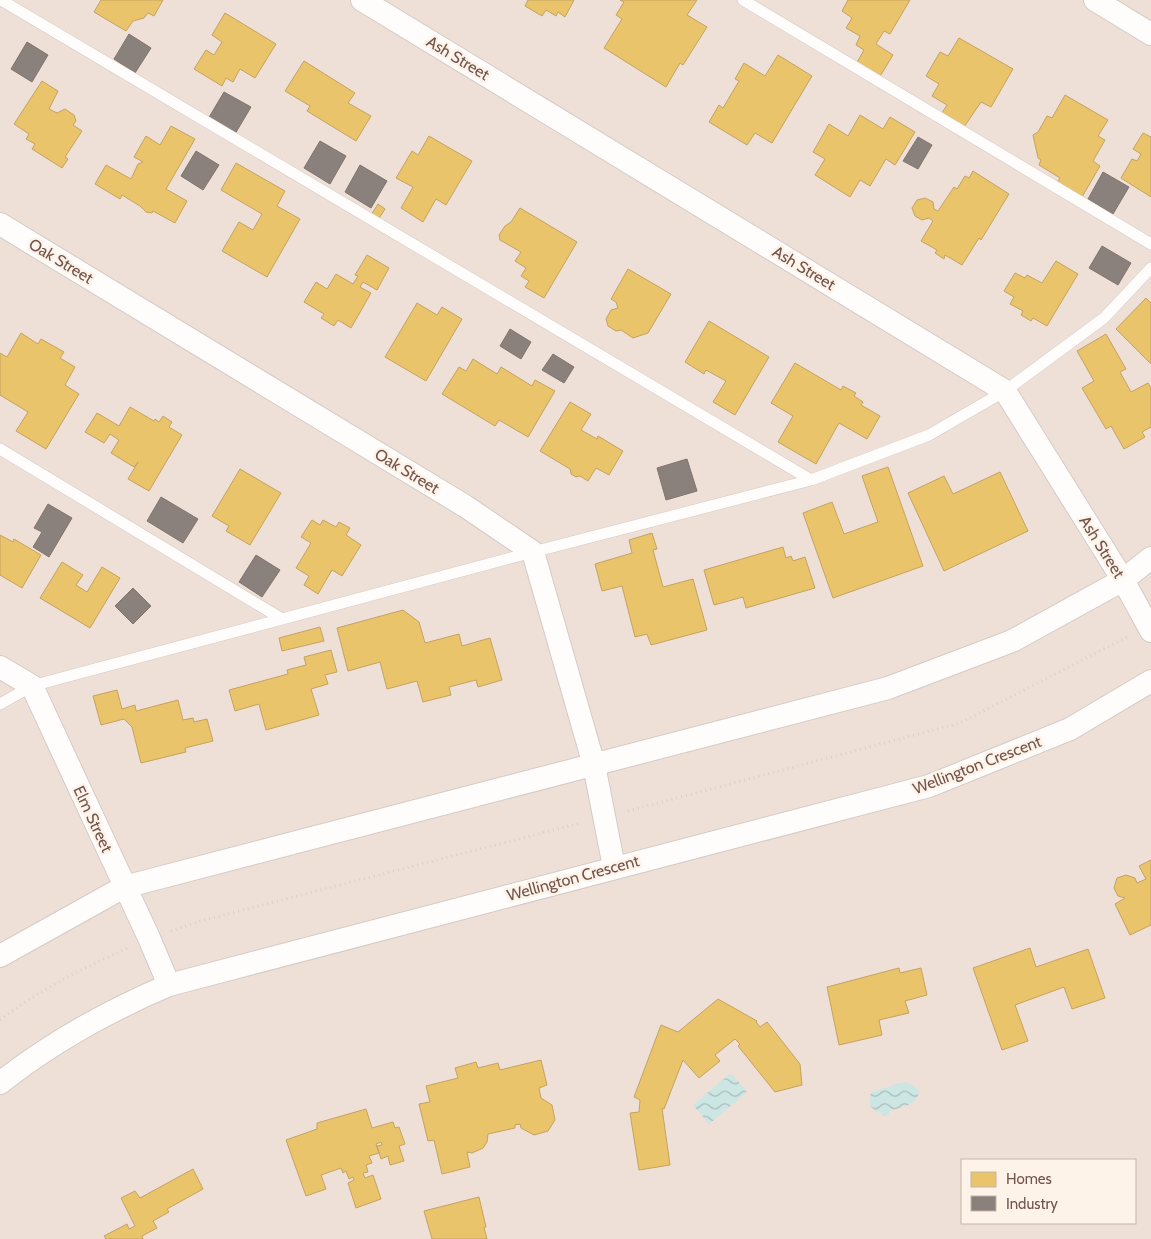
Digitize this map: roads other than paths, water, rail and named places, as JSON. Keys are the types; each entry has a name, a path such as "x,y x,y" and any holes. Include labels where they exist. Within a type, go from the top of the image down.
{"street":[{"name":"Ash Street","path":"362,0 1006,391 1123,580 1149,628"},
{"path":"1095,0 1151,34"},
{"name":"Oak Street","path":"0,224 465,506 533,552"},
{"path":"533,552 594,765 614,867"},
{"path":"0,956 124,887 888,688 1012,641 1123,580 1151,558"},
{"path":"0,667 32,686"},
{"name":"Wellington Crescent","path":"0,1083 54,1043 133,1000 169,985 929,786 1070,729 1151,681"},
{"name":"Elm Street","path":"32,686 169,985"}],"lane":[{"path":"0,0 812,480"},
{"path":"744,0 1151,244"},
{"path":"0,704 32,686 533,552 812,480 929,435 1006,391 1104,318 1151,268"},
{"path":"0,449 282,619"}],"water":[{"path":"731,1073 747,1092 709,1124 693,1105"},
{"path":"904,1082 912,1084 919,1091 918,1096 912,1103 889,1111 889,1114 883,1116 882,1113 872,1108 869,1099 872,1092"}]}
